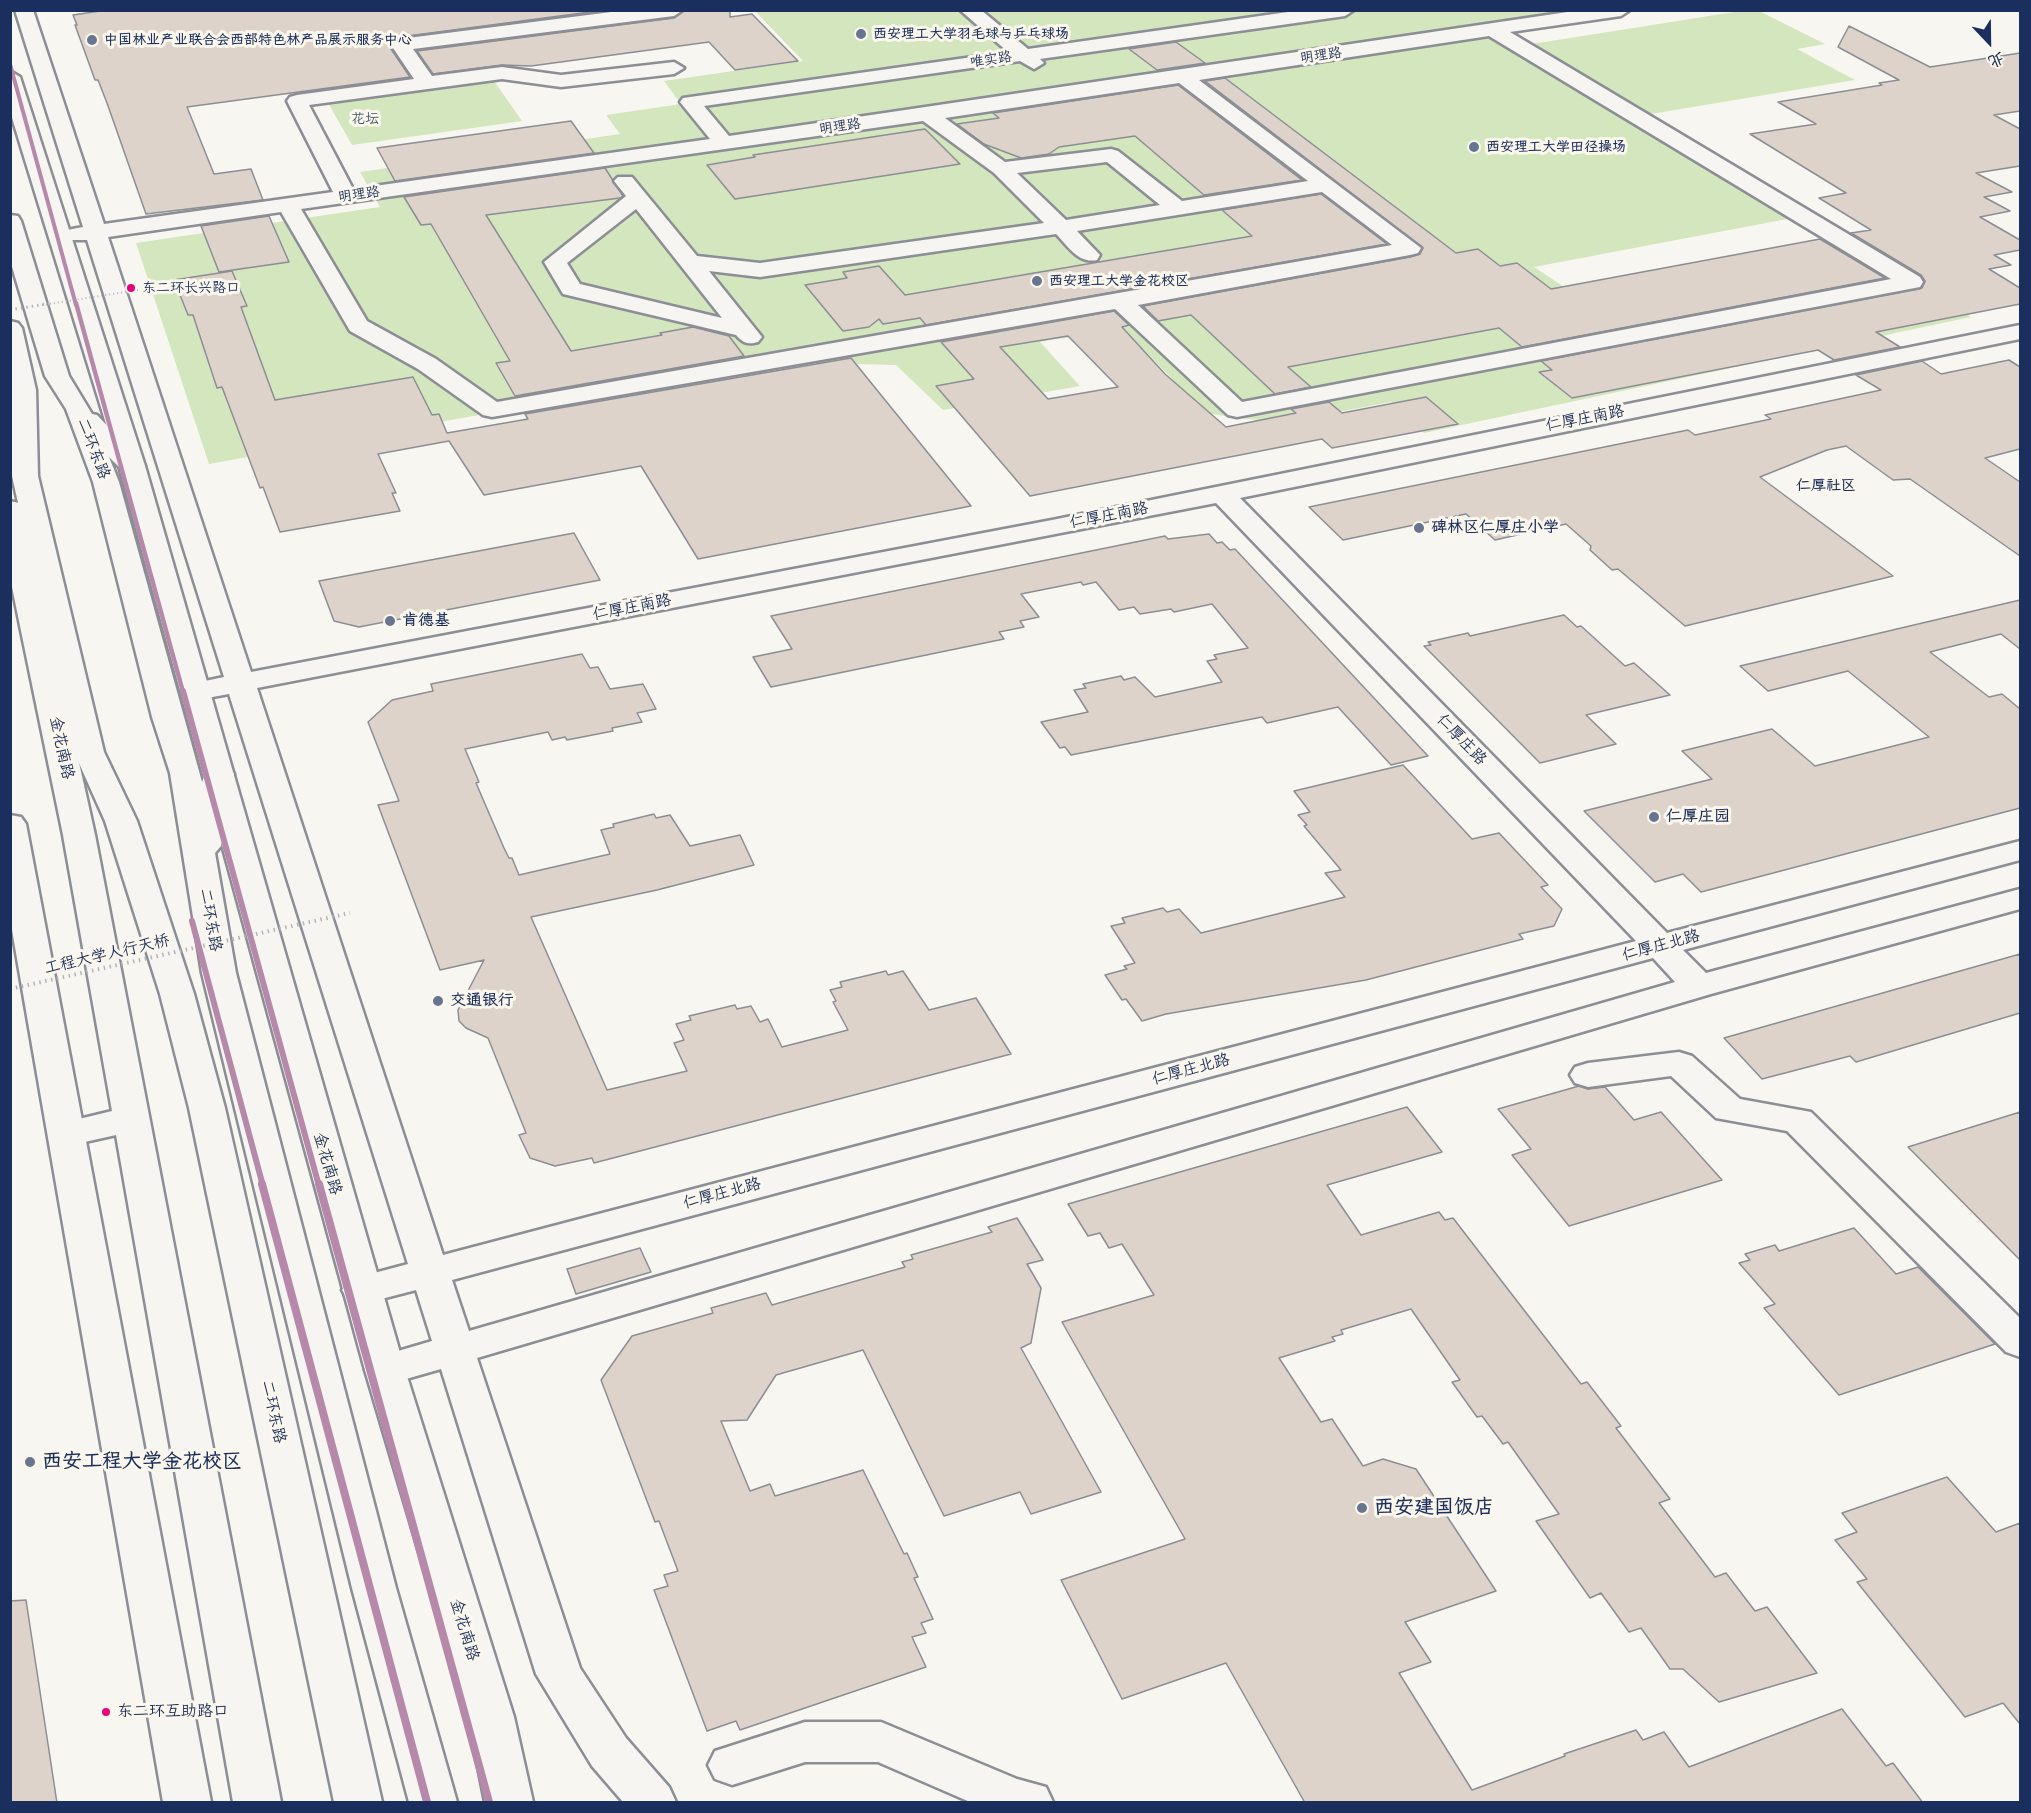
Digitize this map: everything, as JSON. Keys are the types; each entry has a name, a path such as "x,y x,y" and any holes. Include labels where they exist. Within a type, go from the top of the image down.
{"main road":[{"path":"24,10 558,1674 609,1752 652,1803"},
{"path":"427,83 400,45 674,10"},
{"path":"969,10 1022,55 1041,67 1062,69"},
{"name":"唯实路","path":"725,144 690,102 1311,12 1345,10"},
{"name":"明理路","path":"58,237 725,144 1622,10"},
{"path":"1120,301 1237,410 1912,282 1493,30"},
{"path":"1041,67 1022,80 1041,98"},
{"path":"346,196 297,101 502,74 561,81 674,68"},
{"path":"1081,76 1097,89"},
{"path":"288,205 358,326 427,364 492,410 1410,248 1182,76"},
{"name":"金花南路","path":"10,77 58,237 132,466 362,1290 491,1717 509,1803"},
{"path":"927,114 1001,169 1089,255"},
{"path":"1001,169 1111,155 1178,209"},
{"path":"608,160 770,362"},
{"path":"690,262 760,270 1061,227 1326,185"},
{"path":"638,197 555,262 571,289 745,330"},
{"name":"二环东路","path":"12,226 57,376 78,409 106,482 167,717 185,773 219,973 374,1588 433,1803"},
{"name":"二环东路","path":"10,328 24,390 25,476 89,752 121,821 177,994 207,1108 358,1803"},
{"name":"仁厚庄南路","path":"196,691 1222,494 2020,332"},
{"path":"78,409 132,466"},
{"path":"10,465 26,417"},
{"name":"仁厚庄路","path":"1222,494 1699,987"},
{"name":"金花南路","path":"10,509 79,835 257,1803"},
{"path":"49,692 89,752"},
{"path":"201,868 219,774"},
{"path":"10,824 187,1803"},
{"name":"仁厚庄北路","path":"362,1290 2020,850"},
{"path":"385,1370 1699,987 2020,898"},
{"path":"1587,1075 1679,1064 1729,1109 1798,1121 2020,1342"},
{"path":"67,1134 132,1119"},
{"path":"732,1765 805,1742 881,1742 1012,1799 1029,1803"}],"path":[{"path":"10,310 138,290"},
{"name":"工程大学人行天桥","path":"10,989 350,913"}],"green space":[{"name":"西安理工大学金花校区","path":"1620,10 776,134 1182,76 1432,275 1472,267 1211,72 1480,32 1787,219 1534,267 1614,320 1897,273 1971,317 1424,433 1391,402 1280,423 1211,414 1176,383 1123,328 1040,342 1080,386 943,410 896,365 770,362 209,464 136,243 380,207 360,172 620,134 606,115 681,104 664,81 803,61 755,11"},
{"path":"1747,10 1759,11 1825,44 1797,49 1855,80 1651,114 1532,44"},
{"name":"花坛","path":"492,78 522,121 352,145 327,101"}],"building":[{"path":"107,10 605,10 400,37 389,46 410,77 187,107 214,174 251,169 263,200 146,214 73,15"},
{"path":"685,10 730,10 730,17 752,14 798,61 735,70 709,42 531,66 502,65 433,74 417,51 674,18"},
{"path":"1849,26 1930,67 2020,53 2020,111 1994,115 2020,129 2020,166 1976,173 2012,192 1984,197 2010,211 1980,217 2020,240 2020,250 1994,255 2011,265 1989,269 2020,288 2020,304 1876,332 1900,347 1834,360 1818,350 1572,398 1539,372 1552,370 1541,361 1922,288 1925,281 1921,275 1851,233 1871,230 1819,198 1846,193 1750,134 1816,124 1778,102 1882,85 1879,83 1899,80 1838,47"},
{"path":"1176,42 1205,63 1157,70 1129,49"},
{"path":"1225,78 1456,253 1478,249 1500,266 1517,263 1551,289 1820,239 1885,278 1522,347 1499,328 1288,367 1311,387 1275,394 1191,315 1158,321 1143,306 1410,257 1420,254 1423,248 1205,81"},
{"path":"1178,85 1302,180 1204,195 1135,136 1059,147 1049,154 1021,158 984,144 957,124 999,118 993,113"},
{"path":"571,121 594,153 395,181 377,148"},
{"path":"925,129 960,164 735,199 707,165 755,157 753,155"},
{"path":"605,168 623,196 620,198 486,215 571,351 662,335 660,333 693,327 729,336 744,356 515,396 496,363 510,361 431,224 421,225 404,197"},
{"path":"1321,194 1387,244 926,325 920,318 883,324 879,319 869,327 843,331 805,285 847,278 843,272 879,266 905,295 1252,236 1222,210"},
{"path":"269,216 289,262 219,272 201,226"},
{"path":"232,271 247,306 241,307 275,400 413,377 432,415 439,414 447,433 528,419 525,414 851,358 971,506 698,559 641,466 484,495 449,441 378,454 396,493 392,493 400,511 280,532 263,487 260,488 222,387 217,388 193,315 188,315 174,280"},
{"path":"1114,311 1129,325 1122,327 1165,374 1226,427 1296,413 1291,409 1329,402 1342,413 1426,397 1458,424 1332,448 1322,439 1030,496 936,386 974,379 941,342","holes":["1068,336 1118,387 1048,399 1000,347"]},
{"path":"2009,360 2020,367 2020,449 1985,458 2020,482 2020,556 1910,479 1893,480 1846,446 1827,450 1760,477 1893,576 1685,626 1618,569 1612,570 1590,550 1591,546 1566,524 1495,540 1466,514 1343,540 1309,507 1688,430 1695,435 1771,419 1765,415 1881,390 1856,375 1922,361 1941,374"},
{"path":"574,533 600,580 359,627 334,621 319,581"},
{"path":"1209,534 1217,543 1222,542 1230,550 1235,549 1428,756 1391,765 1338,707 1267,723 1262,717 1071,755 1065,747 1060,748 1041,722 1088,712 1074,690 1086,688 1083,684 1121,676 1124,680 1135,677 1155,697 1222,682 1207,661 1217,659 1214,655 1248,648 1212,604 1174,612 1171,609 1140,614 1134,607 1119,610 1096,582 1083,585 1081,582 1021,594 1039,617 1020,621 1024,627 999,632 1004,639 771,687 753,657 792,649 771,616 1165,536 1168,539"},
{"path":"2020,600 2020,649 2001,634 1930,652 1989,697 2002,694 2020,709 2020,808 1701,892 1683,874 1655,882 1584,811 1712,779 1682,751 1772,729 1815,766 1929,737 1848,671 1768,691 1740,666"},
{"path":"1564,615 1577,627 1581,626 1625,666 1634,663 1670,695 1586,715 1616,744 1540,763 1424,646 1431,645 1428,642 1468,633 1470,636"},
{"path":"582,654 590,668 598,667 610,689 643,684 656,709 637,713 642,722 612,728 613,731 567,740 565,737 552,740 548,732 465,749 479,782 476,783 504,848 509,858 512,858 519,875 610,854 601,830 614,827 613,824 654,814 656,818 670,815 690,846 740,835 754,865 657,890 531,917 607,1090 687,1071 674,1043 684,1040 676,1024 691,1020 689,1016 735,1005 737,1009 751,1006 760,1022 768,1019 782,1047 848,1030 833,1002 836,1001 830,990 842,987 840,982 886,971 888,975 903,971 929,1010 976,998 1011,1054 594,1163 592,1158 555,1166 530,1158 519,1135 526,1133 488,1038 466,1028 459,1021 458,1010 484,960 440,970 378,805 399,801 368,722 392,700 433,691 431,684"},
{"path":"1403,765 1472,839 1499,833 1548,885 1541,887 1562,909 1554,926 1519,934 1523,939 1366,980 1166,1014 1142,1021 1126,999 1122,1000 1105,975 1127,969 1124,966 1135,963 1111,926 1125,923 1122,918 1163,908 1167,912 1179,909 1201,933 1345,897 1325,873 1341,870 1304,826 1307,825 1298,815 1310,812 1294,791"},
{"path":"2020,954 2020,1013 1856,1062 1850,1056 1762,1079 1724,1038"},
{"path":"1579,1086 1588,1089 1605,1087 1634,1120 1661,1112 1722,1180 1569,1226 1512,1155 1531,1149 1498,1109"},
{"name":"西安建国饭店","path":"1407,1107 1442,1152 1327,1185 1361,1235 1439,1212 1445,1220 1453,1218 1581,1384 1587,1382 1621,1426 1616,1428 1670,1499 1659,1503 1715,1577 1726,1573 1755,1611 1767,1607 1817,1673 1719,1702 1683,1669 1670,1669 1641,1628 1629,1632 1601,1593 1590,1598 1536,1521 1559,1514 1508,1442 1503,1444 1482,1416 1477,1417 1452,1382 1460,1380 1411,1309 1341,1330 1343,1334 1332,1337 1335,1341 1279,1358 1321,1422 1332,1419 1363,1466 1383,1459 1416,1469 1496,1591 1405,1622 1431,1662 1399,1673 1472,1790 1565,1756 1564,1754 1636,1730 1643,1740 1664,1732 1689,1767 1842,1709 1886,1766 1893,1763 1923,1803 1305,1803 1226,1663 1122,1699 1061,1580 1185,1539 1062,1322 1154,1295 1122,1244 1109,1248 1100,1233 1088,1236 1068,1204"},
{"path":"2020,1112 2020,1260 1908,1147"},
{"path":"1017,1218 1043,1260 1027,1264 1041,1288 1031,1343 1021,1348 1101,1492 1031,1514 1020,1492 944,1516 863,1350 776,1375 747,1420 721,1421 750,1491 770,1484 775,1496 863,1470 904,1554 907,1553 918,1577 914,1578 933,1619 921,1623 926,1633 912,1637 926,1667 740,1730 736,1721 707,1731 654,1590 668,1586 664,1575 678,1571 659,1521 655,1522 601,1380 632,1336 713,1313 711,1308 766,1293 772,1305 905,1267 902,1262 913,1259 911,1255 992,1232 988,1227"},
{"path":"1854,1228 1896,1274 1918,1267 1995,1344 1839,1395 1764,1308 1775,1304 1739,1263 1750,1260 1745,1254 1775,1245 1779,1251"},
{"path":"640,1248 651,1272 576,1294 567,1269"},
{"path":"1947,1477 1996,1532 2020,1523 2020,1724 2003,1703 1965,1717 1857,1582 1867,1579 1835,1540 1857,1532 1842,1513"},
{"path":"26,1600 57,1803 10,1803 10,1601"}],"transit line":[{"path":"10,64 489,1802"},
{"path":"192,921 427,1802"}],"place":[{"name":"西安理工大学羽毛球与乒乓球场","path":"861,34"},
{"name":"中国林业产业联合会西部特色林产品展示服务中心","path":"92,40"},
{"name":"西安理工大学田径操场","path":"1474,147"},
{"name":"西安理工大学金花校区","path":"1037,281"},
{"name":"东二环长兴路口","path":"131,288"},
{"name":"碑林区仁厚庄小学","path":"1419,528"},
{"name":"肯德基","path":"390,621"},
{"name":"仁厚庄园","path":"1654,817"},
{"name":"交通银行","path":"438,1001"},
{"name":"西安工程大学金花校区","path":"30,1462"},
{"name":"西安建国饭店","path":"1362,1508"},
{"name":"东二环互助路口","path":"106,1712"}],"district":[{"name":"仁厚社区","path":"1826,486"}]}
